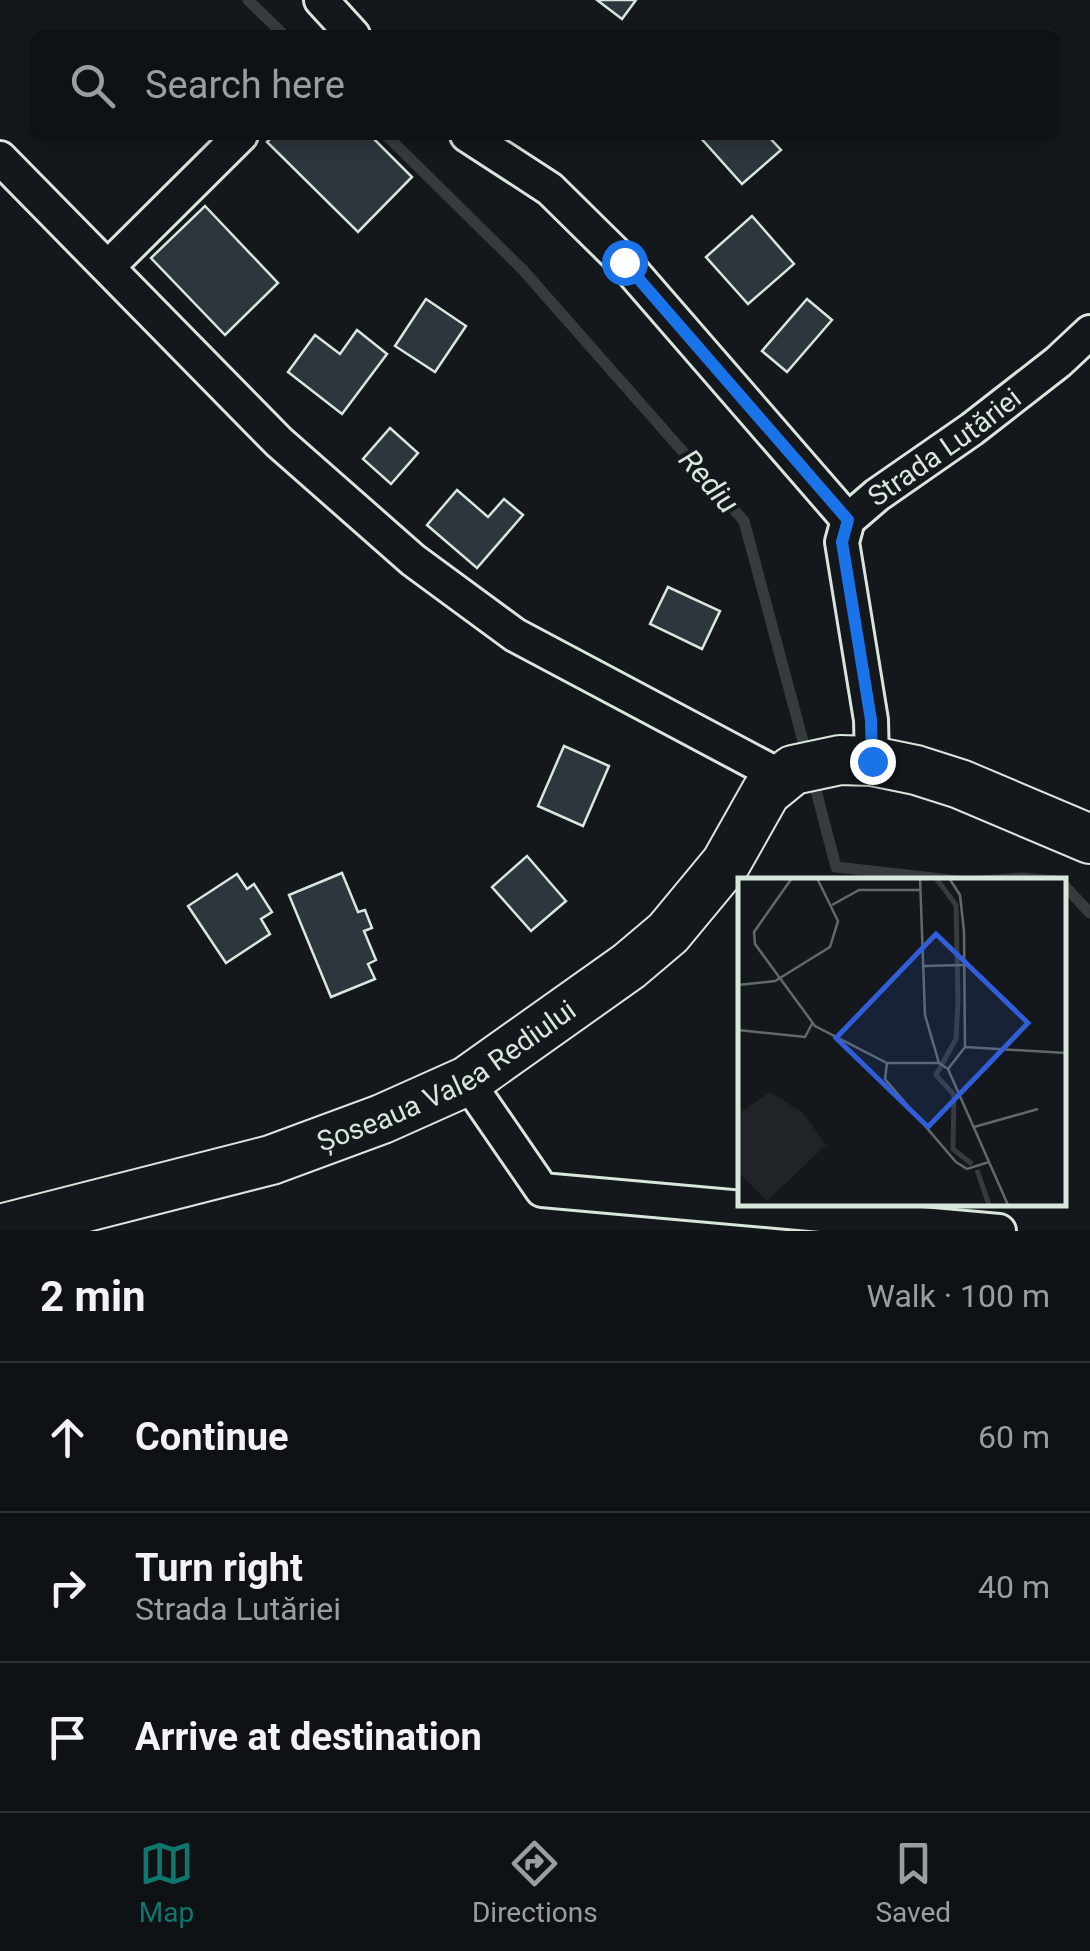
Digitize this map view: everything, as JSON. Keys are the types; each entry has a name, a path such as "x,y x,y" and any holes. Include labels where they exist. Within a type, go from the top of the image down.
{"main road":[{"path":"787,773 856,761 960,784 1090,839"},
{"name":"Șoseaua Valea Rediului","path":"0,1229 271,1160 382,1119 467,1081 668,934 726,863 766,792 787,773"}],"street":[{"path":"320,0 345,30"},
{"path":"109,266 236,140"},
{"path":"475,140 550,189 624,262 848,520"},
{"path":"0,158 279,442 413,560 515,635 787,773"},
{"name":"Strada Lutăriei","path":"856,761 871,720 842,542 848,520 972,429 1090,332"},
{"path":"467,1081 542,1190 999,1231"}],"building":[{"path":"597,0 636,0 622,19"},
{"path":"375,140 412,177 358,232 267,142"},
{"path":"703,140 772,140 781,150 742,184"},
{"path":"205,206 278,283 225,335 151,258"},
{"path":"752,216 794,264 748,304 706,257"},
{"path":"426,299 466,326 435,372 395,346"},
{"path":"807,299 832,320 787,372 762,351"},
{"path":"357,330 387,354 342,414 288,372 315,335 340,354"},
{"path":"390,428 418,453 391,484 363,459"},
{"path":"457,490 488,517 504,499 523,515 477,568 427,525"},
{"path":"668,587 720,611 702,649 650,624"},
{"path":"564,746 609,766 583,826 538,806"},
{"path":"527,856 566,901 531,931 492,887"},
{"path":"342,873 358,912 365,910 372,928 364,931 376,960 368,964 375,979 331,997 289,895"},
{"path":"237,874 247,889 254,884 272,912 261,919 270,934 226,963 188,906"}],"waterway":[{"name":"Rediu","path":"248,0 279,30"},
{"name":"Rediu","path":"391,140 523,270 744,521 807,756"},
{"name":"Rediu","path":"813,779 836,867 933,878"},
{"name":"Rediu","path":"1065,886 1090,913"}],"route":[{"path":"624,262 848,520 842,542 871,720 872,761"}]}
